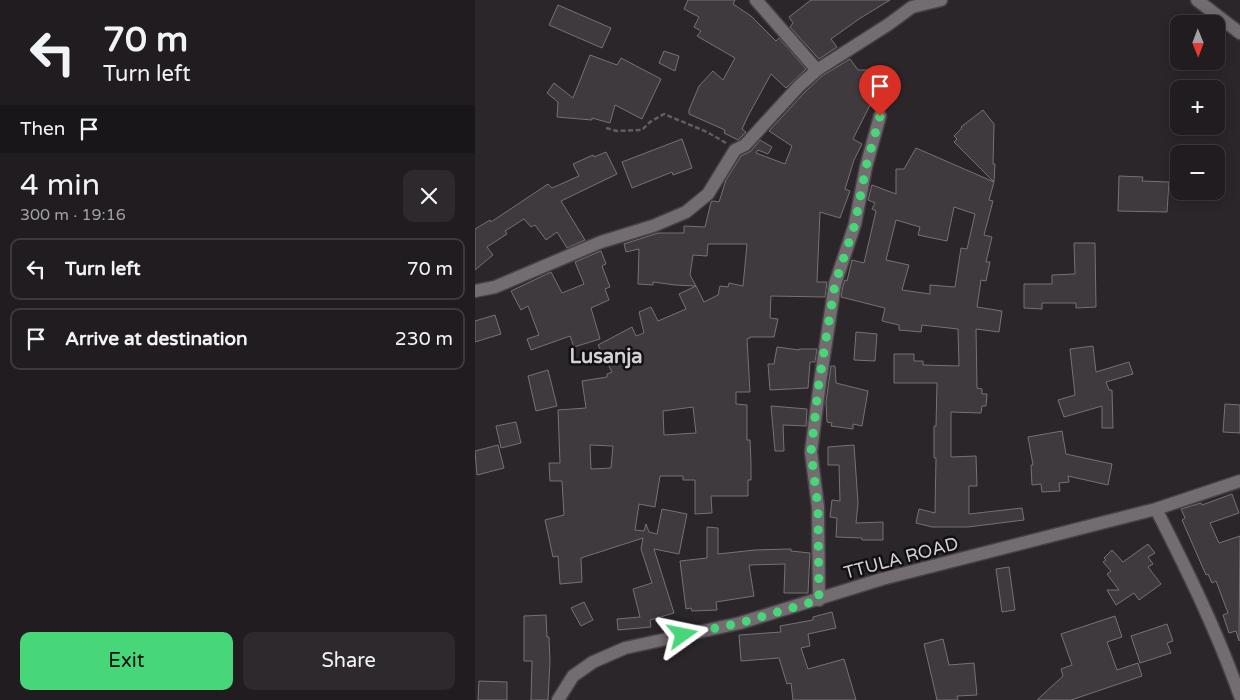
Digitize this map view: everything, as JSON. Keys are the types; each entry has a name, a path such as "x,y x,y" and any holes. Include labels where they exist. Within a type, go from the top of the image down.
{"street":[{"path":"756,0 817,70"},
{"path":"475,291 495,287 601,242 653,226 686,212 708,194 735,150 745,145 799,86 817,70 889,24 911,7 941,0"},
{"path":"1197,0 1240,33"},
{"path":"819,600 818,507 811,452 819,382 835,284 855,224 866,167 880,116"},
{"name":"TTULA ROAD","path":"558,700 573,676 593,662 625,648 740,623 883,579 1156,509 1240,481"},
{"path":"1156,509 1188,571 1240,696"}],"path":[{"path":"606,128 617,131 642,130 650,122 664,114 707,132 735,150"}],"building":[{"path":"688,0 735,0 733,4 751,16 776,41 779,38 806,69 786,88 771,74 742,129 746,132 738,140 724,133 725,130 689,114 699,86 713,71 723,80 735,58 697,36 701,31 694,27 699,17 684,9"},
{"path":"811,0 890,0 831,39 837,47 819,59 790,27 793,23 789,17"},
{"path":"558,5 611,28 602,48 549,25"},
{"path":"664,51 679,56 675,71 659,63"},
{"path":"590,55 617,65 621,58 661,79 642,119 615,105 610,123 592,118 592,120 557,117 558,102 547,93 554,83 573,98"},
{"path":"850,59 858,70 871,70 872,105 870,105 853,139 862,144 854,160 845,189 850,191 840,218 820,212 817,282 827,282 825,297 771,296 770,318 778,319 774,337 750,337 747,339 750,392 736,392 736,404 747,405 747,440 750,440 751,463 751,480 748,480 748,496 711,496 712,513 695,514 695,480 683,480 683,476 660,476 655,507 639,504 635,530 644,531 646,524 649,532 657,534 662,509 687,514 679,554 654,549 674,613 650,620 651,627 618,630 617,619 640,617 633,589 652,583 641,549 643,538 581,558 582,582 560,584 558,556 553,557 545,520 564,515 562,481 550,481 549,463 560,463 558,410 586,408 582,381 607,377 607,374 612,372 598,345 632,327 636,336 644,333 639,312 651,307 658,321 686,309 679,294 696,286 653,282 653,285 638,284 639,249 626,252 624,244 658,233 684,233 684,226 705,227 711,202 719,202 726,180 741,156 751,151 760,140 772,147 768,154 758,150 756,153 785,164 792,146 769,131 805,92 822,76","holes":["708,244 747,244 743,286 729,283 728,287 720,286 718,295 704,302 690,275 693,255 707,256","693,407 696,433 664,435 663,411","590,445 613,446 611,468 591,469"]},
{"path":"983,110 994,124 994,182 954,142 957,139 954,136 961,127"},
{"path":"682,139 692,168 673,175 672,172 632,188 622,162"},
{"path":"916,148 994,182 989,200 993,201 984,235 992,237 986,262 990,262 986,281 981,280 977,307 1002,311 999,332 976,329 977,388 982,389 982,394 987,394 986,406 982,406 981,413 951,412 951,457 976,456 977,486 969,486 969,514 1022,508 1024,520 968,527 932,527 916,523 919,509 935,513 936,458 934,458 934,426 936,426 937,383 894,383 894,354 914,354 914,361 923,361 923,365 959,366 958,329 922,325 921,332 899,330 899,325 882,321 885,308 841,297 852,260 864,263 876,211 872,209 875,203 868,200 872,185 896,194 896,169 904,169","holes":["954,207 975,214 967,249 961,248 955,287 930,285 930,294 902,290 909,265 886,260 896,220 920,227 918,235 947,241"]},
{"path":"606,152 617,174 561,201 585,240 567,248 557,232 546,240 535,225 531,227 524,219 505,231 507,234 487,247 493,255 475,270 475,229 490,220 491,222 548,184 552,188 579,176 573,164 593,155 594,157"},
{"path":"1119,176 1143,177 1142,181 1169,182 1167,212 1118,211"},
{"path":"1074,243 1095,243 1096,307 1076,308 1076,303 1042,303 1042,309 1024,308 1024,284 1052,284 1052,275 1075,274"},
{"path":"601,251 606,264 602,266 610,287 605,289 609,300 591,308 600,339 574,347 570,336 531,350 527,339 539,335 528,306 521,310 511,291 551,272 562,293 584,284 575,262"},
{"path":"495,315 501,334 475,342 475,321"},
{"path":"856,332 877,334 875,361 854,360"},
{"path":"1093,346 1096,372 1129,362 1133,374 1106,382 1109,390 1112,390 1113,428 1102,428 1102,406 1064,417 1058,400 1075,395 1070,349"},
{"path":"777,347 799,350 817,349 815,362 810,362 808,388 770,390 768,364 774,364"},
{"path":"831,366 835,366 836,383 868,391 862,426 853,424 853,429 831,426 832,423 827,422 826,402"},
{"path":"548,370 557,406 536,411 528,376"},
{"path":"1225,404 1240,405 1240,433 1223,432"},
{"path":"771,406 807,409 806,426 783,425 784,451 775,451"},
{"path":"516,422 521,443 501,448 496,426"},
{"path":"1062,431 1066,454 1112,464 1108,485 1068,476 1069,482 1059,483 1060,491 1042,492 1041,484 1032,485 1031,465 1033,465 1028,437"},
{"path":"498,445 504,468 477,475 475,451"},
{"path":"854,445 858,503 856,523 883,522 883,540 836,537 837,518 830,517 832,500 840,501 839,465 828,465 828,447"},
{"path":"1232,494 1239,513 1210,523 1219,543 1240,536 1239,641 1236,631 1229,633 1223,615 1228,613 1216,581 1212,583 1208,574 1206,575 1182,520 1185,518 1181,509 1201,503 1202,505"},
{"path":"707,527 718,528 718,554 791,549 791,551 810,553 808,593 784,593 785,564 749,565 754,596 716,602 717,610 692,611 691,608 686,609 680,561 707,558"},
{"path":"1148,544 1155,553 1148,557 1153,564 1148,567 1161,584 1139,600 1134,593 1116,605 1107,590 1119,590 1107,574 1111,571 1103,562 1106,560 1104,558 1112,550 1123,562"},
{"path":"1009,567 1015,610 1002,612 996,569"},
{"path":"584,602 593,620 581,626 571,608"},
{"path":"832,612 836,628 808,634 810,646 801,648 808,669 844,659 856,700 793,700 791,683 787,684 779,658 741,661 739,635 781,632 780,626 813,620 813,617"},
{"path":"546,615 550,661 548,700 531,700 532,661 524,661 524,616"},
{"path":"1115,616 1122,637 1107,642 1117,670 1138,663 1142,676 1071,700 1037,700 1063,676 1061,669 1072,665 1061,634"},
{"path":"1167,624 1173,641 1167,643 1171,653 1140,663 1131,636"},
{"path":"943,639 949,665 974,663 977,695 957,696 958,700 937,700 924,644"},
{"path":"479,681 507,682 507,700 478,700"}],"district":[{"name":"Lusanja","path":"606,356"}],"route":[{"path":"683,635 740,623 819,600 818,507 811,452 819,382 835,284 855,224 866,167 880,116"}]}
